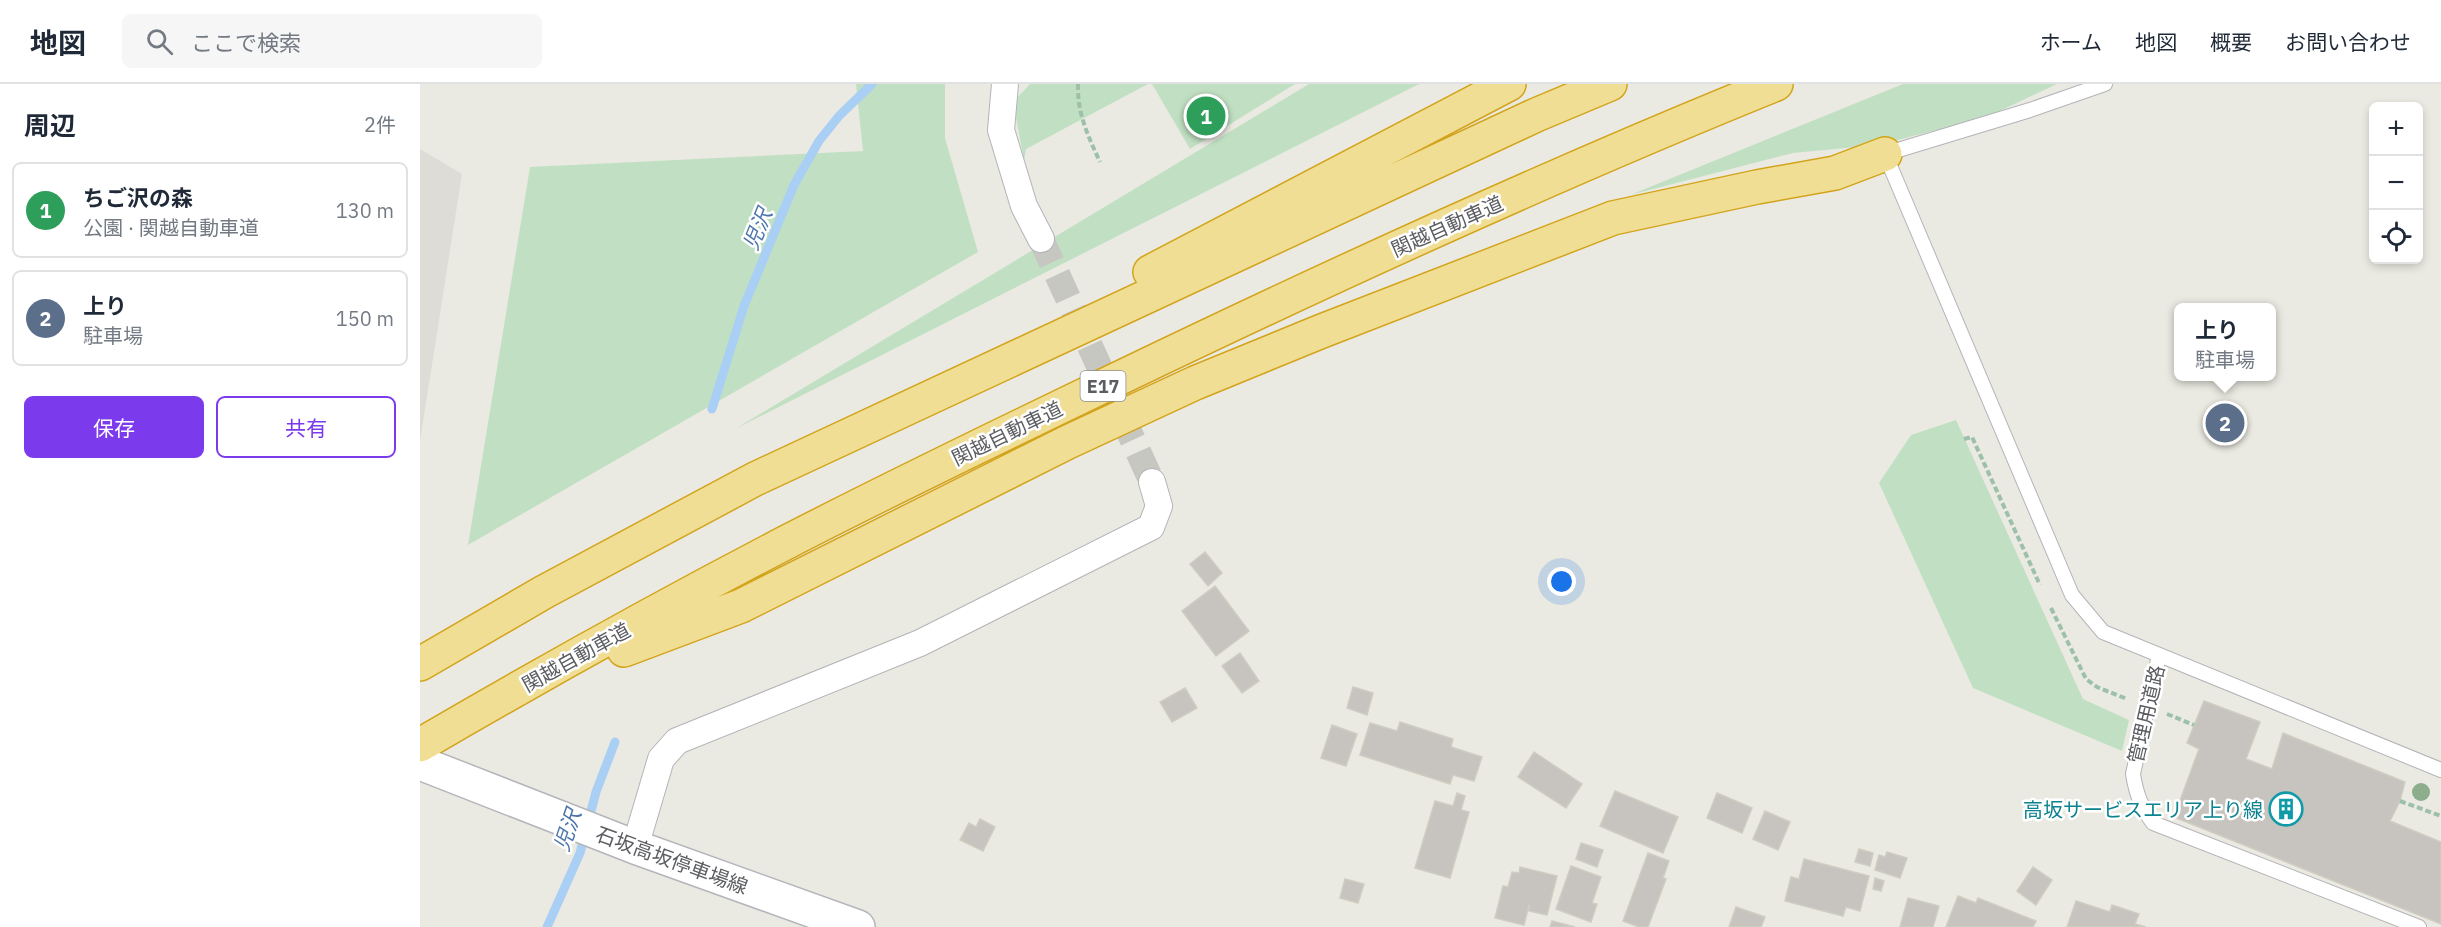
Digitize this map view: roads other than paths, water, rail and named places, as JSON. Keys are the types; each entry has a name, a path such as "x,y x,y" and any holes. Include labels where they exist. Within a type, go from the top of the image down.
{"highway":[{"path":"420,664 544,592 756,479 1509,84"},
{"path":"756,479 1536,115 1610,84"},
{"name":"関越自動車道","path":"420,745 514,691 796,538 963,453 1288,297 1659,132 1776,84"},
{"path":"514,691 741,606 1068,442 1195,383 1322,331 1613,218 1835,173 1885,154"}],"main road":[{"name":"石坂高坂停車場線","path":"420,764 858,927"}],"street":[{"path":"1005,84 1001,130 1024,206 1041,239"},
{"path":"622,841 661,759 677,741 920,643 1150,526 1159,506 1152,482"}],"lane":[{"path":"2105,84 2030,110 1885,154 2072,595 2103,632 2441,770"},
{"name":"管理用道路","path":"2159,655 2133,774 2143,809 2153,823 2419,927"}],"waterway":[{"name":"児沢","path":"712,409 744,306 794,185 819,141 839,116 872,84"},
{"name":"児沢","path":"547,927 580,853 596,792 615,742"}],"tunnel":[{"path":"1041,239 1152,482"}],"place":[{"name":"ちご沢の森","path":"1206,116"},
{"name":"上り","path":"2225,423"},
{"name":"高坂サービスエリア上り線","path":"2286,809"}]}
